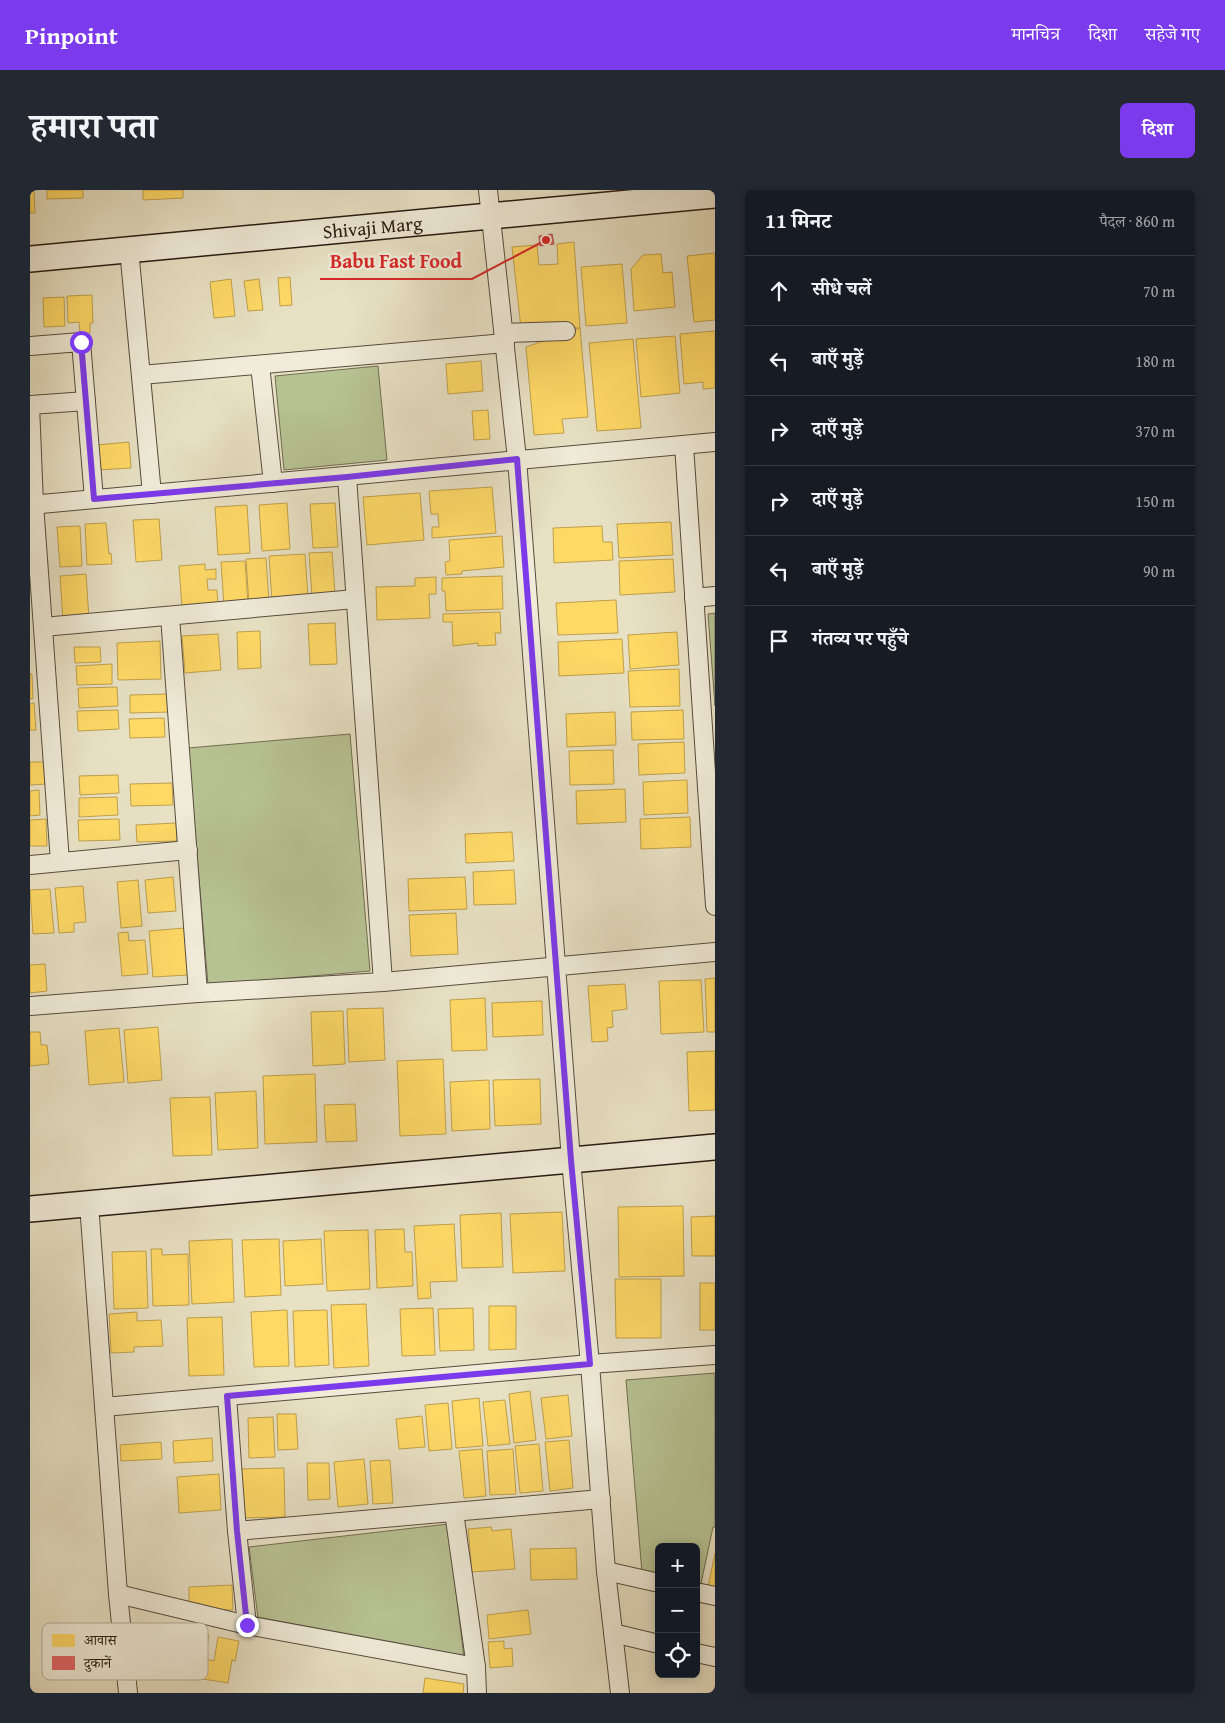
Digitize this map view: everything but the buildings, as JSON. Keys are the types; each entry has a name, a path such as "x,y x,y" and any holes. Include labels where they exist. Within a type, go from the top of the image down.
{"street":[{"path":"488,190 517,459 571,1160 590,1364 606,1571 620,1693"},
{"name":"Shivaji Marg","path":"30,258 715,195"},
{"path":"130,249 152,494"},
{"path":"141,376 260,365 566,331"},
{"path":"30,346 81,342 94,499"},
{"path":"260,365 272,483"},
{"path":"60,862 32,504 30,406 86,401"},
{"path":"32,504 347,477 517,459 715,442"},
{"path":"684,445 712,827 715,906"},
{"path":"347,477 383,982"},
{"path":"694,598 715,596"},
{"path":"43,628 356,599"},
{"path":"170,616 198,993"},
{"path":"30,864 188,850"},
{"path":"30,1006 198,993 383,982 715,952"},
{"path":"30,1209 715,1147"},
{"path":"89,1204 121,1623"},
{"path":"104,1407 590,1364 715,1355"},
{"path":"227,1396 237,1531 247,1625"},
{"path":"237,1531 600,1499"},
{"path":"454,1512 476,1667 477,1693"},
{"path":"606,1571 655,1582"},
{"path":"700,1593 715,1596"},
{"path":"118,1594 247,1625 476,1667"},
{"path":"613,1633 655,1643"},
{"path":"700,1654 715,1657"},
{"path":"127,1680 128,1693"}],"green space":[{"path":"378,366 387,460 284,470 275,376"},
{"path":"715,613 715,706 708,614"},
{"path":"350,734 370,971 208,985 188,748"},
{"path":"715,1373 715,1527 713,1527 700,1588 700,1543 655,1543 655,1576 642,1573 626,1380"},
{"path":"448,1524 464,1658 258,1618 249,1547"}],"place":[{"name":"Babu Fast Food","path":"546,240"}],"route":[{"path":"81,342 94,499 347,477 517,459 571,1160 590,1364 227,1396 237,1531 247,1625"}]}
